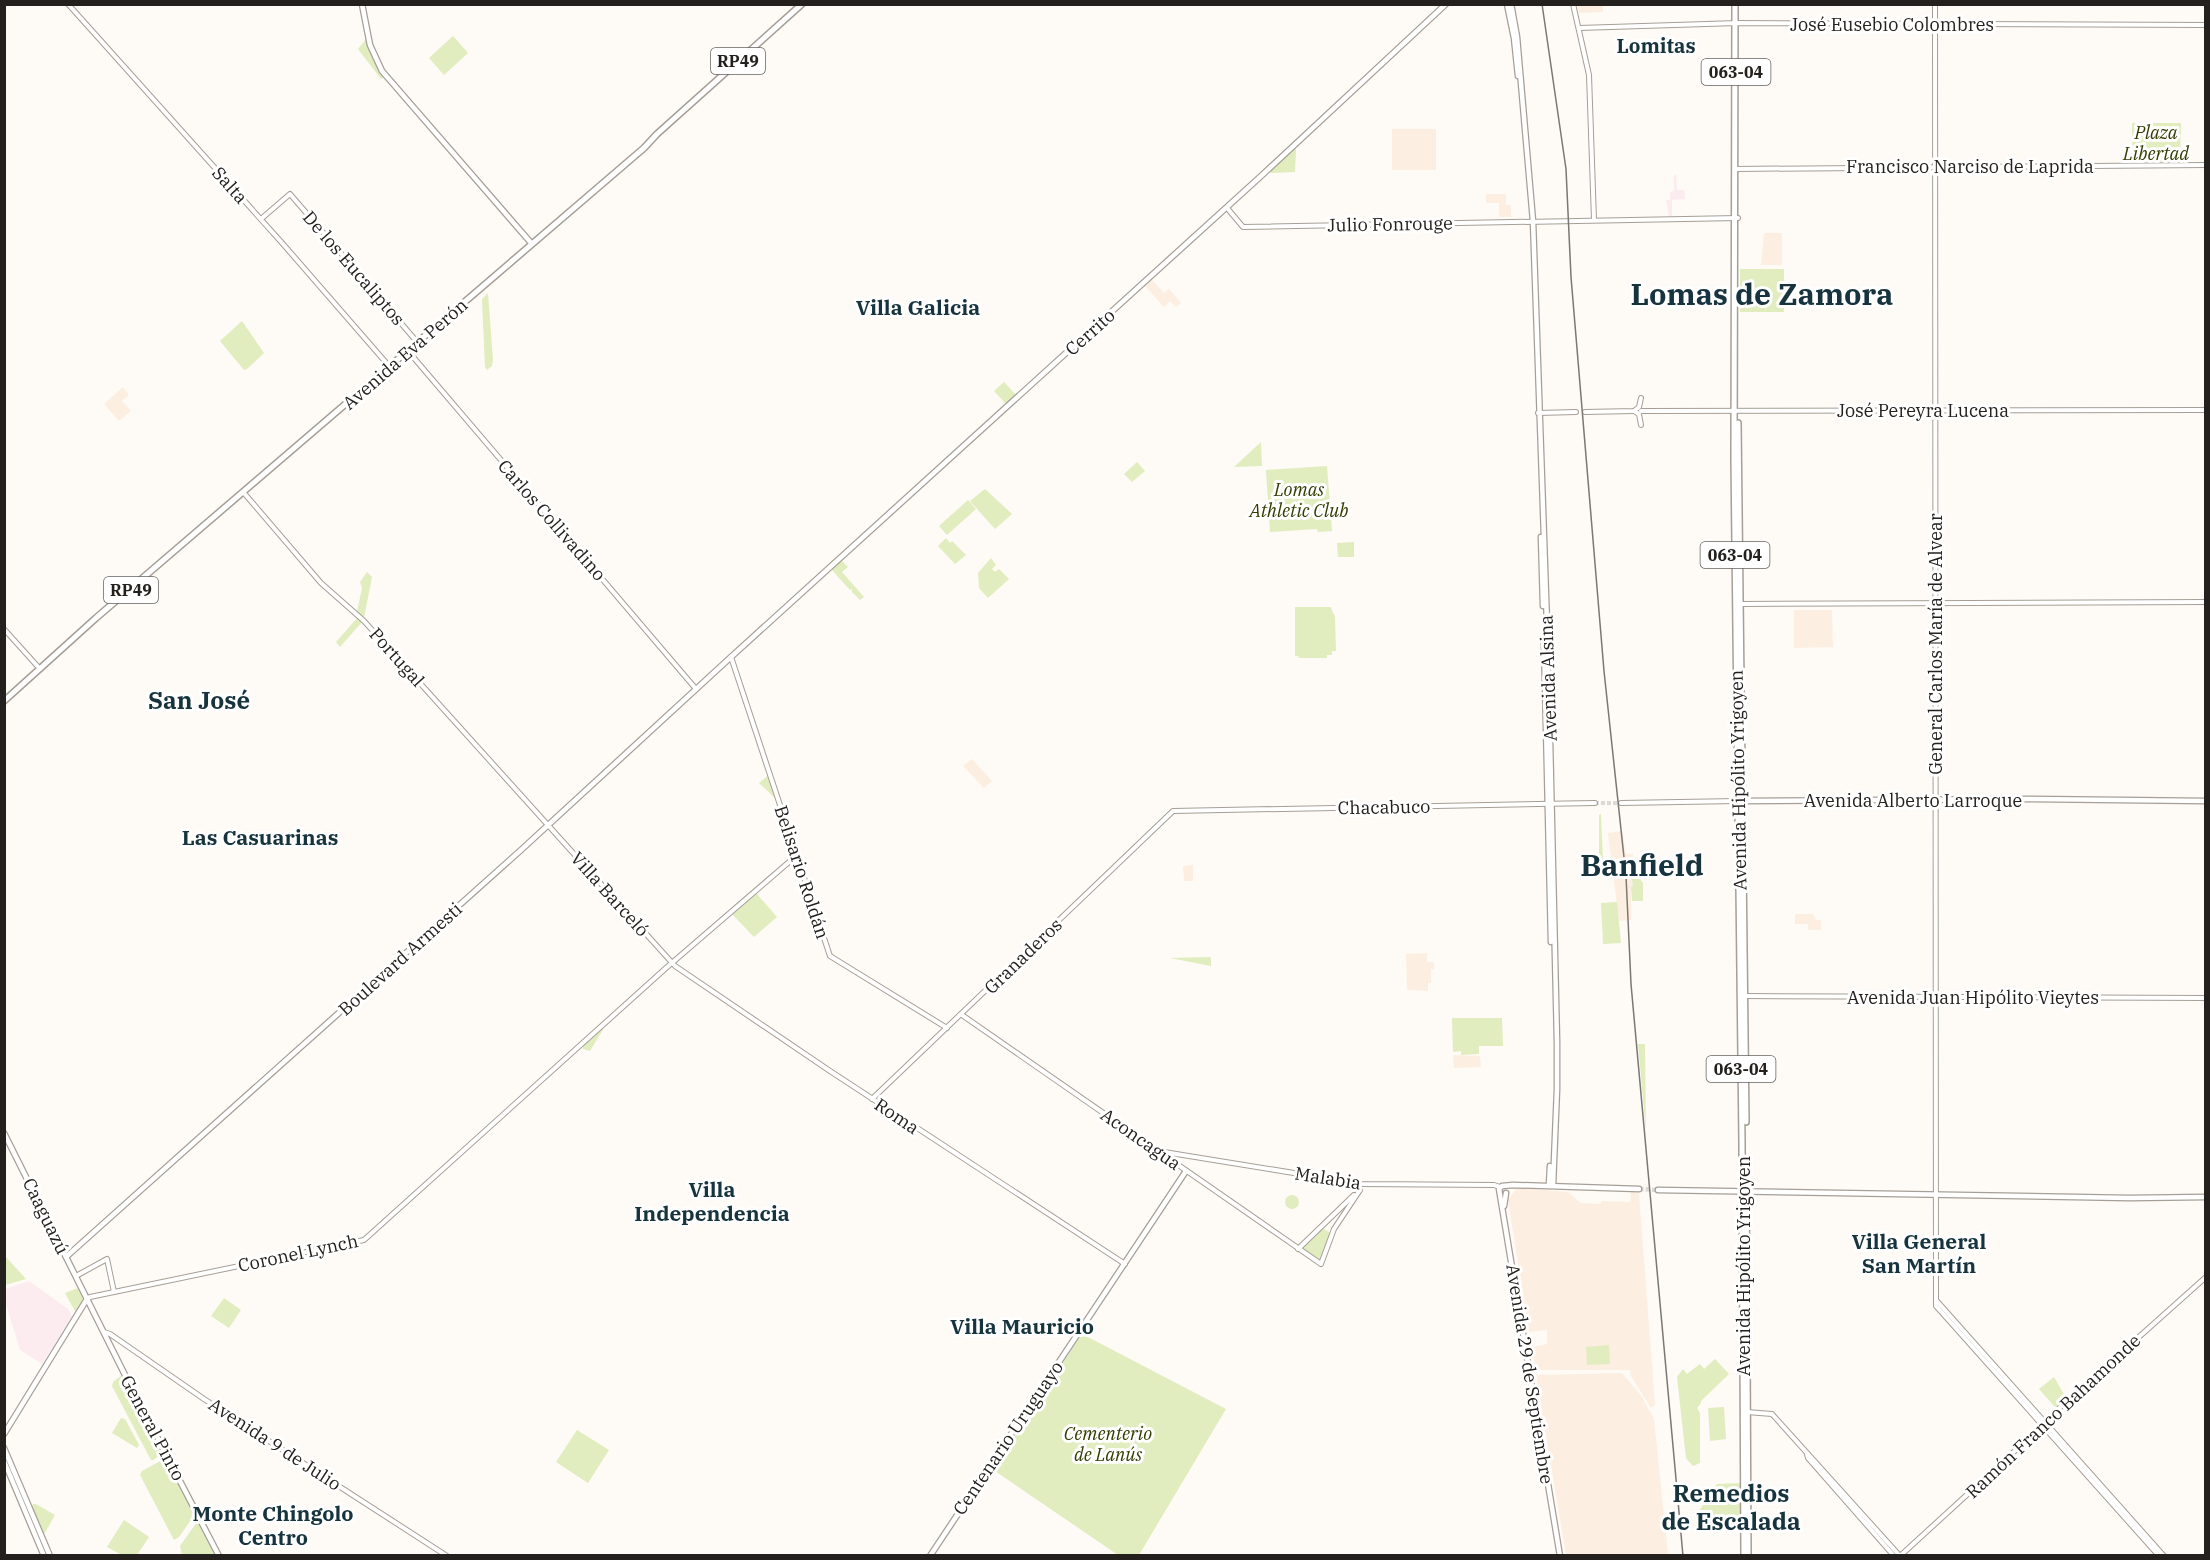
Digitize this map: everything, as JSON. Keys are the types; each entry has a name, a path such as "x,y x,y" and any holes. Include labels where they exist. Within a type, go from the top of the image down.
{"main road":[{"path":"362,4 370,45 382,71 532,244"},
{"name":"Avenida Eva Perón","path":"4,701 96,618 644,148 802,4"},
{"name":"Cerrito","path":"731,657 1227,207 1446,4"},
{"name":"Avenida Alsina","path":"1509,4 1532,221 1541,413 1557,1079 1551,1185"},
{"name":"Avenida Hipólito Yrigoyen","path":"1737,4 1736,411 1746,1556"},
{"name":"Boulevard Armesti","path":"66,1257 549,824 731,657"},
{"name":"Avenida Alberto Larroque","path":"1740,801 2205,801"},
{"name":"Caaguazú","path":"4,1133 87,1299"},
{"name":"Centenario Uruguayo","path":"930,1556 1186,1171"},
{"name":"Malabia","path":"1503,1190 1520,1185 1639,1189"},
{"name":"Avenida 29 de Septiembre","path":"1503,1190 1561,1556"},
{"path":"1658,1190 2130,1198 2205,1197"},
{"path":"4,1434 87,1299"},
{"name":"General Pinto","path":"87,1299 219,1556"},
{"path":"4,1448 50,1556"},
{"path":"4,1461 44,1556"}],"street":[{"name":"Salta","path":"68,4 390,366"},
{"path":"1573,4 1589,75 1594,220"},
{"name":"General Carlos María de Alvear","path":"1935,4 1935,1300 1937,1309 2044,1423"},
{"name":"José Eusebio Colombres","path":"1579,28 1737,23 2205,25"},
{"name":"Francisco Narciso de Laprida","path":"1736,169 2205,165"},
{"name":"De los Eucaliptos","path":"261,219 290,194 418,343"},
{"name":"Julio Fonrouge","path":"1227,207 1243,227 1737,218"},
{"name":"Carlos Collivadino","path":"408,351 696,689"},
{"path":"1634,411 1639,407 1641,398"},
{"name":"José Pereyra Lucena","path":"1641,411 2205,410"},
{"path":"1585,412 1634,411 1639,413 1641,425"},
{"path":"1541,413 1576,412"},
{"name":"Portugal","path":"244,493 321,583 360,616 549,824"},
{"path":"1738,604 2205,602"},
{"path":"4,629 40,669"},
{"name":"Belisario Roldán","path":"731,657 831,958 947,1028"},
{"name":"Avenida Alberto Larroque","path":"1621,803 1740,801"},
{"name":"Chacabuco","path":"1173,811 1595,803"},
{"name":"Granaderos","path":"872,1099 1173,811"},
{"name":"Villa Barceló","path":"549,824 672,963"},
{"name":"Coronel Lynch","path":"87,1299 364,1240 672,963 796,856"},
{"name":"Roma","path":"672,963 872,1099 1125,1264"},
{"name":"Avenida Juan Hipólito Vieytes","path":"1742,996 2205,998"},
{"name":"Aconcagua","path":"962,1015 1321,1264 1334,1229 1360,1190"},
{"name":"Malabia","path":"1158,1151 1365,1184 1494,1185 1503,1190"},
{"path":"1298,1249 1365,1184"},
{"path":"76,1276 107,1259 114,1292"},
{"name":"Ramón Franco Bahamonde","path":"1900,1556 2205,1277"},
{"name":"Avenida 9 de Julio","path":"104,1332 447,1556"},
{"path":"1745,1412 1772,1414 1900,1556"},
{"path":"2044,1423 2159,1556"},
{"path":"2044,1423 2164,1556"},
{"path":"1807,1453 1808,1458 1894,1556"}],"shaded area":[{"path":"1577,5 1603,5 1603,12 1579,13"},
{"path":"1392,129 1436,129 1436,170 1392,170"},
{"path":"1674,175 1676,175 1677,190 1684,190 1685,199 1672,200 1672,216 1669,216 1666,200 1670,200 1670,193 1674,190"},
{"path":"1486,194 1506,194 1506,205 1511,205 1511,217 1499,217 1499,203 1486,203"},
{"path":"1764,233 1782,233 1782,265 1761,265"},
{"path":"1152,280 1164,293 1169,289 1181,303 1176,307 1170,301 1164,307 1145,286"},
{"path":"123,387 129,395 122,401 131,411 119,421 104,404"},
{"path":"1794,610 1832,610 1833,647 1794,648"},
{"path":"972,759 992,781 984,788 963,766"},
{"path":"1622,831 1626,854 1633,854 1634,872 1633,887 1631,887 1631,920 1619,921 1608,833"},
{"path":"1193,865 1193,881 1184,881 1183,866"},
{"path":"1795,914 1813,914 1816,920 1821,920 1821,930 1808,930 1808,924 1795,924"},
{"path":"1427,953 1427,962 1434,962 1428,991 1407,990 1406,954"},
{"path":"1453,1055 1480,1056 1481,1067 1454,1068"},
{"path":"1517,1188 1568,1192 1581,1203 1600,1204 1602,1201 1630,1202 1631,1191 1639,1194 1655,1405 1651,1408 1631,1376 1630,1370 1536,1370 1532,1347 1547,1344 1547,1330 1529,1332 1508,1200"},
{"path":"29,1281 68,1309 72,1317 42,1364 20,1350 5,1301 5,1289"},
{"path":"1622,1373 1642,1397 1654,1419 1668,1555 1566,1555 1536,1375"}],"green space":[{"path":"453,36 468,53 444,75 429,58"},
{"path":"366,39 385,76 381,79 358,49"},
{"name":"Plaza Libertad","path":"2132,123 2181,123 2180,162 2132,161"},
{"path":"1294,149 1296,150 1295,172 1271,173 1270,171"},
{"path":"1740,269 1784,269 1784,312 1740,312"},
{"path":"488,293 493,360 492,366 487,370 482,299"},
{"path":"242,321 264,353 244,370 220,341"},
{"path":"1004,382 1016,395 1006,404 994,391"},
{"path":"1261,442 1262,466 1234,467"},
{"path":"1137,462 1145,471 1132,482 1124,474"},
{"name":"Lomas Athletic Club","path":"1327,466 1332,531 1318,532 1317,529 1270,532 1266,470"},
{"path":"985,489 1012,514 995,529 970,501"},
{"path":"968,500 976,509 947,535 939,526"},
{"path":"946,538 966,555 955,564 938,546"},
{"path":"1354,542 1354,557 1338,557 1337,543"},
{"path":"991,558 996,565 992,569 995,572 999,569 1009,579 988,598 979,588 978,573"},
{"path":"841,560 848,567 842,572 864,597 860,600 831,569"},
{"path":"367,572 372,577 364,618 357,612 362,588 360,582"},
{"path":"1295,607 1331,607 1335,616 1336,651 1332,651 1332,655 1327,655 1327,658 1295,656"},
{"path":"358,617 362,622 340,647 336,642"},
{"path":"770,774 779,802 759,783"},
{"path":"1601,814 1603,861 1601,863 1599,862 1599,815"},
{"path":"1632,879 1640,879 1643,883 1643,901 1632,901"},
{"path":"756,893 777,917 754,937 732,914"},
{"path":"1617,902 1621,943 1603,944 1601,903"},
{"path":"1210,957 1211,966 1170,958"},
{"path":"1452,1018 1502,1018 1503,1046 1479,1046 1479,1054 1461,1055 1461,1051 1453,1052"},
{"path":"604,1028 590,1051 583,1049 583,1045"},
{"path":"1638,1044 1645,1044 1646,1131"},
{"path":"1292,1195 1297,1197 1299,1202 1297,1207 1292,1209 1287,1207 1285,1202 1287,1197"},
{"path":"1322,1228 1331,1233 1319,1261 1302,1248"},
{"path":"6,1257 26,1279 5,1285"},
{"path":"78,1288 84,1300 76,1313 65,1293"},
{"path":"224,1298 241,1310 229,1328 211,1316"},
{"name":"Cementerio de Lanús","path":"1082,1334 1226,1409 1139,1555 1118,1555 992,1469"},
{"path":"1609,1345 1610,1364 1587,1365 1586,1347"},
{"path":"1715,1359 1729,1374 1701,1401 1697,1408 1700,1413 1700,1463 1693,1466 1686,1458 1677,1377 1683,1369 1687,1374 1700,1364 1704,1369"},
{"path":"122,1375 163,1453 153,1460 112,1386 113,1382"},
{"path":"2054,1377 2066,1398 2055,1407 2039,1389"},
{"path":"1724,1407 1726,1439 1710,1441 1708,1408"},
{"path":"121,1418 125,1419 139,1445 137,1448 112,1433"},
{"path":"577,1430 609,1450 588,1483 556,1462"},
{"path":"164,1459 195,1514 179,1537 174,1540 140,1475 142,1471"},
{"path":"1740,1483 1740,1529 1703,1530 1697,1514 1717,1484"},
{"path":"33,1504 55,1515 45,1533 32,1507"},
{"path":"124,1520 149,1537 137,1555 122,1555 107,1547"},
{"path":"197,1522 217,1555 182,1555 180,1546"}],"tunnel":[{"path":"1595,803 1621,803"},
{"path":"1639,1189 1658,1190"}],"railway":[{"path":"1542,4 1566,169 1571,277 1604,671 1626,876 1631,984 1683,1556"}],"district":[{"name":"Lomitas","path":"1656,45"},
{"name":"Lomas de Zamora","path":"1762,293"},
{"name":"Villa Galicia","path":"918,307"},
{"name":"San José","path":"199,700"},
{"name":"Las Casuarinas","path":"260,837"},
{"name":"Banfield","path":"1642,864"},
{"name":"Villa Independencia","path":"712,1201"},
{"name":"Villa General San Martín","path":"1919,1253"},
{"name":"Villa Mauricio","path":"1022,1326"},
{"name":"Remedios de Escalada","path":"1731,1507"},
{"name":"Monte Chingolo Centro","path":"273,1525"}]}
